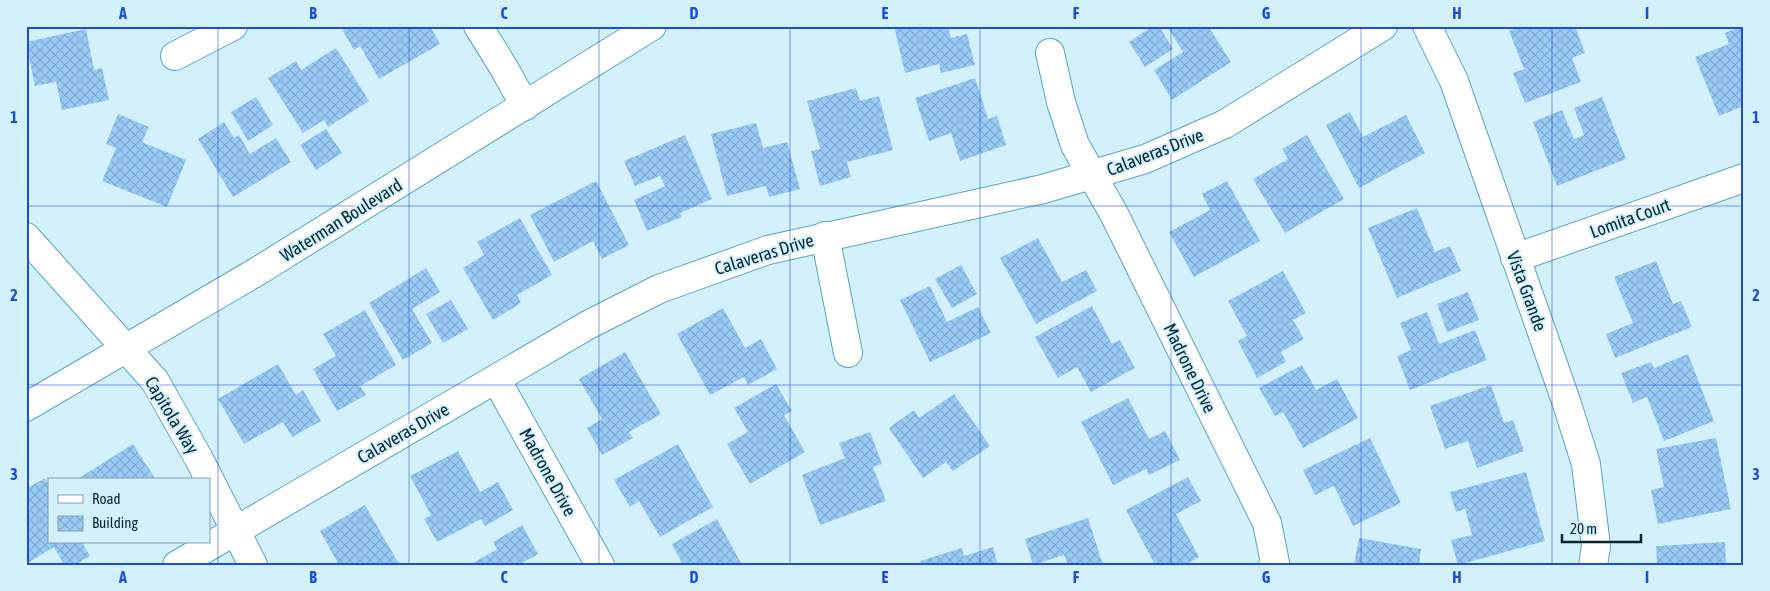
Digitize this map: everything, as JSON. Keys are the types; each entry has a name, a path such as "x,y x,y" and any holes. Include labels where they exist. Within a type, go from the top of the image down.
{"street":[{"path":"175,56 233,26"},
{"path":"478,26 525,106"},
{"name":"Waterman Boulevard","path":"26,407 258,271 652,26"},
{"name":"Calaveras Drive","path":"177,565 588,325 659,289 768,250 982,203 1092,176 1145,159 1225,124 1383,26"},
{"name":"Vista Grande","path":"1427,26 1454,81 1566,401 1586,464 1596,546 1594,565"},
{"name":"Madrone Drive","path":"1050,53 1061,102 1075,145 1118,222 1268,523 1275,563 1273,565"},
{"name":"Lomita Court","path":"1515,258 1744,178"},
{"path":"825,236 848,353"},
{"name":"Capitola Way","path":"26,237 156,381 208,478"},
{"name":"Madrone Drive","path":"496,379 600,565"},
{"name":"Capitola Way","path":"210,481 253,565"}],"building":[{"path":"340,26 430,26 440,44 379,79 360,46 354,50"},
{"path":"894,26 948,26 951,38 967,34 975,65 941,73 939,64 905,73"},
{"path":"1153,26 1159,26 1173,49 1145,67 1129,42"},
{"path":"1167,26 1208,26 1231,62 1172,100 1154,70 1183,52"},
{"path":"1522,26 1575,26 1585,53 1572,58 1581,82 1525,103 1513,73 1524,69 1509,31"},
{"path":"1741,26 1744,29 1744,106 1719,116 1695,57 1729,44 1725,33"},
{"path":"86,29 94,70 102,68 109,100 62,110 56,82 35,86 26,42"},
{"path":"336,48 369,101 328,127 324,120 303,133 268,78 296,61 301,70"},
{"path":"975,78 988,119 997,116 1006,145 960,161 951,133 929,141 915,98"},
{"path":"856,88 860,101 879,96 893,150 847,162 851,177 820,186 811,151 820,149 807,101"},
{"path":"256,97 273,125 248,141 231,112"},
{"path":"1602,97 1626,159 1557,186 1533,122 1562,110 1574,139 1584,135 1574,108"},
{"path":"1350,112 1363,137 1406,115 1425,153 1359,188 1326,125"},
{"path":"118,114 149,127 142,142 186,160 167,207 102,181 116,148 106,144"},
{"path":"224,122 234,138 239,135 250,154 276,138 291,162 233,197 198,139"},
{"path":"756,123 763,148 787,142 800,189 769,197 766,186 727,196 711,134"},
{"path":"326,129 342,153 316,170 300,145"},
{"path":"685,135 712,199 680,213 682,217 647,231 634,200 665,186 660,176 635,186 624,161"},
{"path":"1307,135 1344,199 1285,233 1253,179 1288,159 1282,149"},
{"path":"596,181 629,245 602,259 593,241 554,262 530,215"},
{"path":"1227,181 1260,241 1194,277 1169,232 1210,210 1202,194"},
{"path":"1417,208 1435,252 1450,246 1461,271 1397,298 1368,228"},
{"path":"520,218 552,275 517,295 521,303 493,320 463,268 484,255 477,242"},
{"path":"1038,238 1062,282 1086,270 1097,291 1036,324 1000,258"},
{"path":"1656,261 1673,304 1681,301 1692,327 1615,358 1606,334 1633,323 1614,277"},
{"path":"961,265 977,294 952,308 935,279"},
{"path":"426,268 440,292 412,309 432,343 403,360 369,303"},
{"path":"1283,271 1306,313 1293,320 1304,339 1281,352 1286,362 1257,378 1238,341 1247,336 1228,301"},
{"path":"930,286 947,322 978,307 991,333 930,362 900,300"},
{"path":"1468,292 1479,320 1447,332 1437,304"},
{"path":"451,300 468,329 443,343 426,314"},
{"path":"1092,306 1112,344 1120,340 1135,368 1091,392 1077,367 1058,378 1035,337"},
{"path":"723,308 745,348 761,339 777,369 748,385 744,377 710,395 677,334"},
{"path":"365,310 396,365 360,386 366,395 337,411 313,369 336,356 323,334"},
{"path":"1427,312 1439,344 1475,330 1487,360 1410,390 1397,356 1411,350 1400,323"},
{"path":"625,352 661,414 629,432 633,438 602,455 587,428 602,419 579,379"},
{"path":"1688,354 1714,421 1664,441 1647,397 1633,403 1621,373 1651,362 1654,368"},
{"path":"278,364 296,395 303,390 321,421 292,437 283,422 244,444 218,399"},
{"path":"1302,365 1316,390 1337,379 1358,418 1303,448 1283,412 1275,416 1259,388"},
{"path":"776,384 792,411 784,415 805,452 750,484 727,444 748,432 734,408"},
{"path":"1491,385 1504,423 1513,420 1524,451 1477,468 1468,441 1445,449 1430,406"},
{"path":"954,394 990,446 953,471 946,462 923,478 889,428 914,410 919,418"},
{"path":"1128,398 1149,439 1165,431 1180,460 1149,475 1146,469 1113,485 1081,422"},
{"path":"870,432 882,464 873,467 886,501 820,525 802,475 845,458 839,443"},
{"path":"1370,438 1401,503 1353,526 1334,486 1315,495 1303,470"},
{"path":"1716,438 1731,509 1658,524 1651,490 1664,487 1656,449"},
{"path":"133,444 155,478 79,478"},
{"path":"678,444 713,507 660,537 639,501 630,507 614,480"},
{"path":"458,451 480,492 498,482 513,510 485,526 481,519 437,542 424,519 431,515 410,476"},
{"path":"1526,472 1545,541 1458,565 1451,540 1472,535 1465,509 1456,512 1450,492"},
{"path":"1188,477 1201,501 1176,514 1199,557 1185,565 1155,565 1126,510"},
{"path":"45,478 48,483 48,544 83,544 90,556 75,565 64,565 54,547 26,564 26,511 30,509 26,504 26,489"},
{"path":"365,505 399,564 339,565 320,531"},
{"path":"1088,518 1103,565 1068,565 1064,555 1033,565 1025,539"},
{"path":"717,519 742,565 683,565 672,544"},
{"path":"522,525 538,554 522,563 523,565 470,565 497,549 493,542"},
{"path":"1359,538 1421,549 1419,565 1354,565"},
{"path":"1725,542 1726,565 1657,565 1656,546"},
{"path":"993,547 998,565 922,565 920,561 962,548 964,556"}]}
